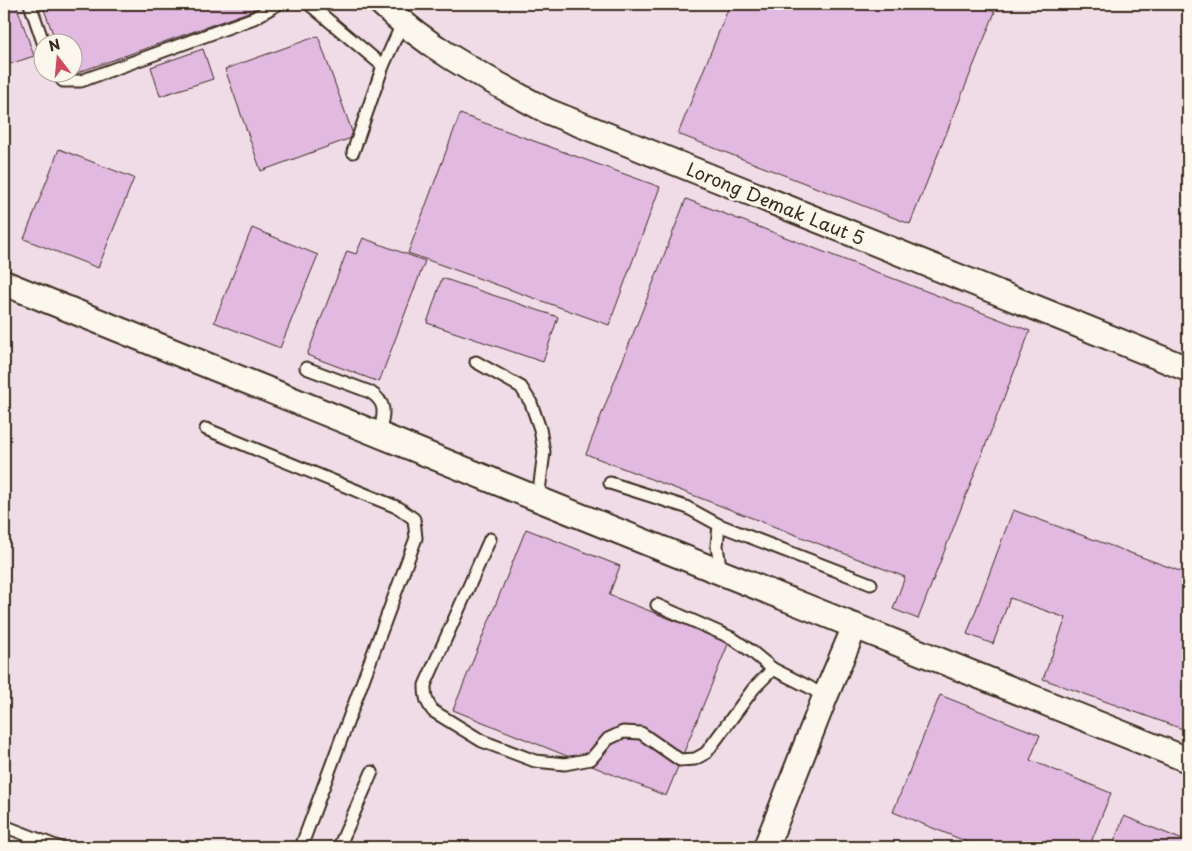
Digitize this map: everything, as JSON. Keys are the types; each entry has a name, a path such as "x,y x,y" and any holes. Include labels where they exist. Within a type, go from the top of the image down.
{"street":[{"name":"Lorong Demak Laut 5","path":"382,4 402,24 456,61 547,111 1188,369"},
{"path":"4,283 1188,760"},
{"path":"766,847 855,626"}],"lane":[{"path":"30,4 40,32"},
{"path":"82,81 254,18 278,4"},
{"path":"309,4 383,66"},
{"path":"354,152 383,66 402,24"},
{"path":"476,362 521,386 532,403 540,429 544,452 538,499"},
{"path":"306,368 370,392 378,397 384,411 378,435"},
{"path":"206,429 399,508 414,519 416,538 301,847"},
{"path":"610,483 686,507 719,525 871,584"},
{"path":"719,525 717,546 721,573"},
{"path":"490,539 425,685 425,698 433,711 482,741 535,761 565,764 591,759 608,739 623,732 641,733 680,760 695,759 706,754 754,688 773,669"},
{"path":"657,605 732,638 752,651 773,669 825,697"},
{"path":"340,847 372,772"},
{"path":"4,826 58,847"}],"shaded area":[{"path":"4,4 1188,4 1188,847 4,847"}],"building":[{"path":"4,4 16,4 32,50 32,57 4,66"},
{"path":"42,4 252,4 254,10 82,71 82,32 52,32"},
{"path":"730,4 974,4 995,12 910,224 678,134"},
{"path":"318,36 354,137 261,171 225,69"},
{"path":"203,49 213,79 160,96 151,67"},
{"path":"460,114 660,187 609,325 408,253"},
{"path":"59,149 134,178 98,268 24,239"},
{"path":"686,199 1030,331 918,619 893,609 905,577 586,454"},
{"path":"252,228 318,255 280,348 214,322"},
{"path":"363,238 425,261 379,382 307,355 347,251 356,254"},
{"path":"442,278 558,317 543,362 427,323"},
{"path":"1013,510 1188,574 1188,731 1043,679 1066,618 1010,598 993,644 967,634"},
{"path":"526,529 620,566 609,595 729,642 666,796 453,710"},
{"path":"940,695 1040,735 1030,760 1111,793 1089,847 980,847 893,812"},
{"path":"1124,816 1188,842 1188,847 1112,847"}]}
